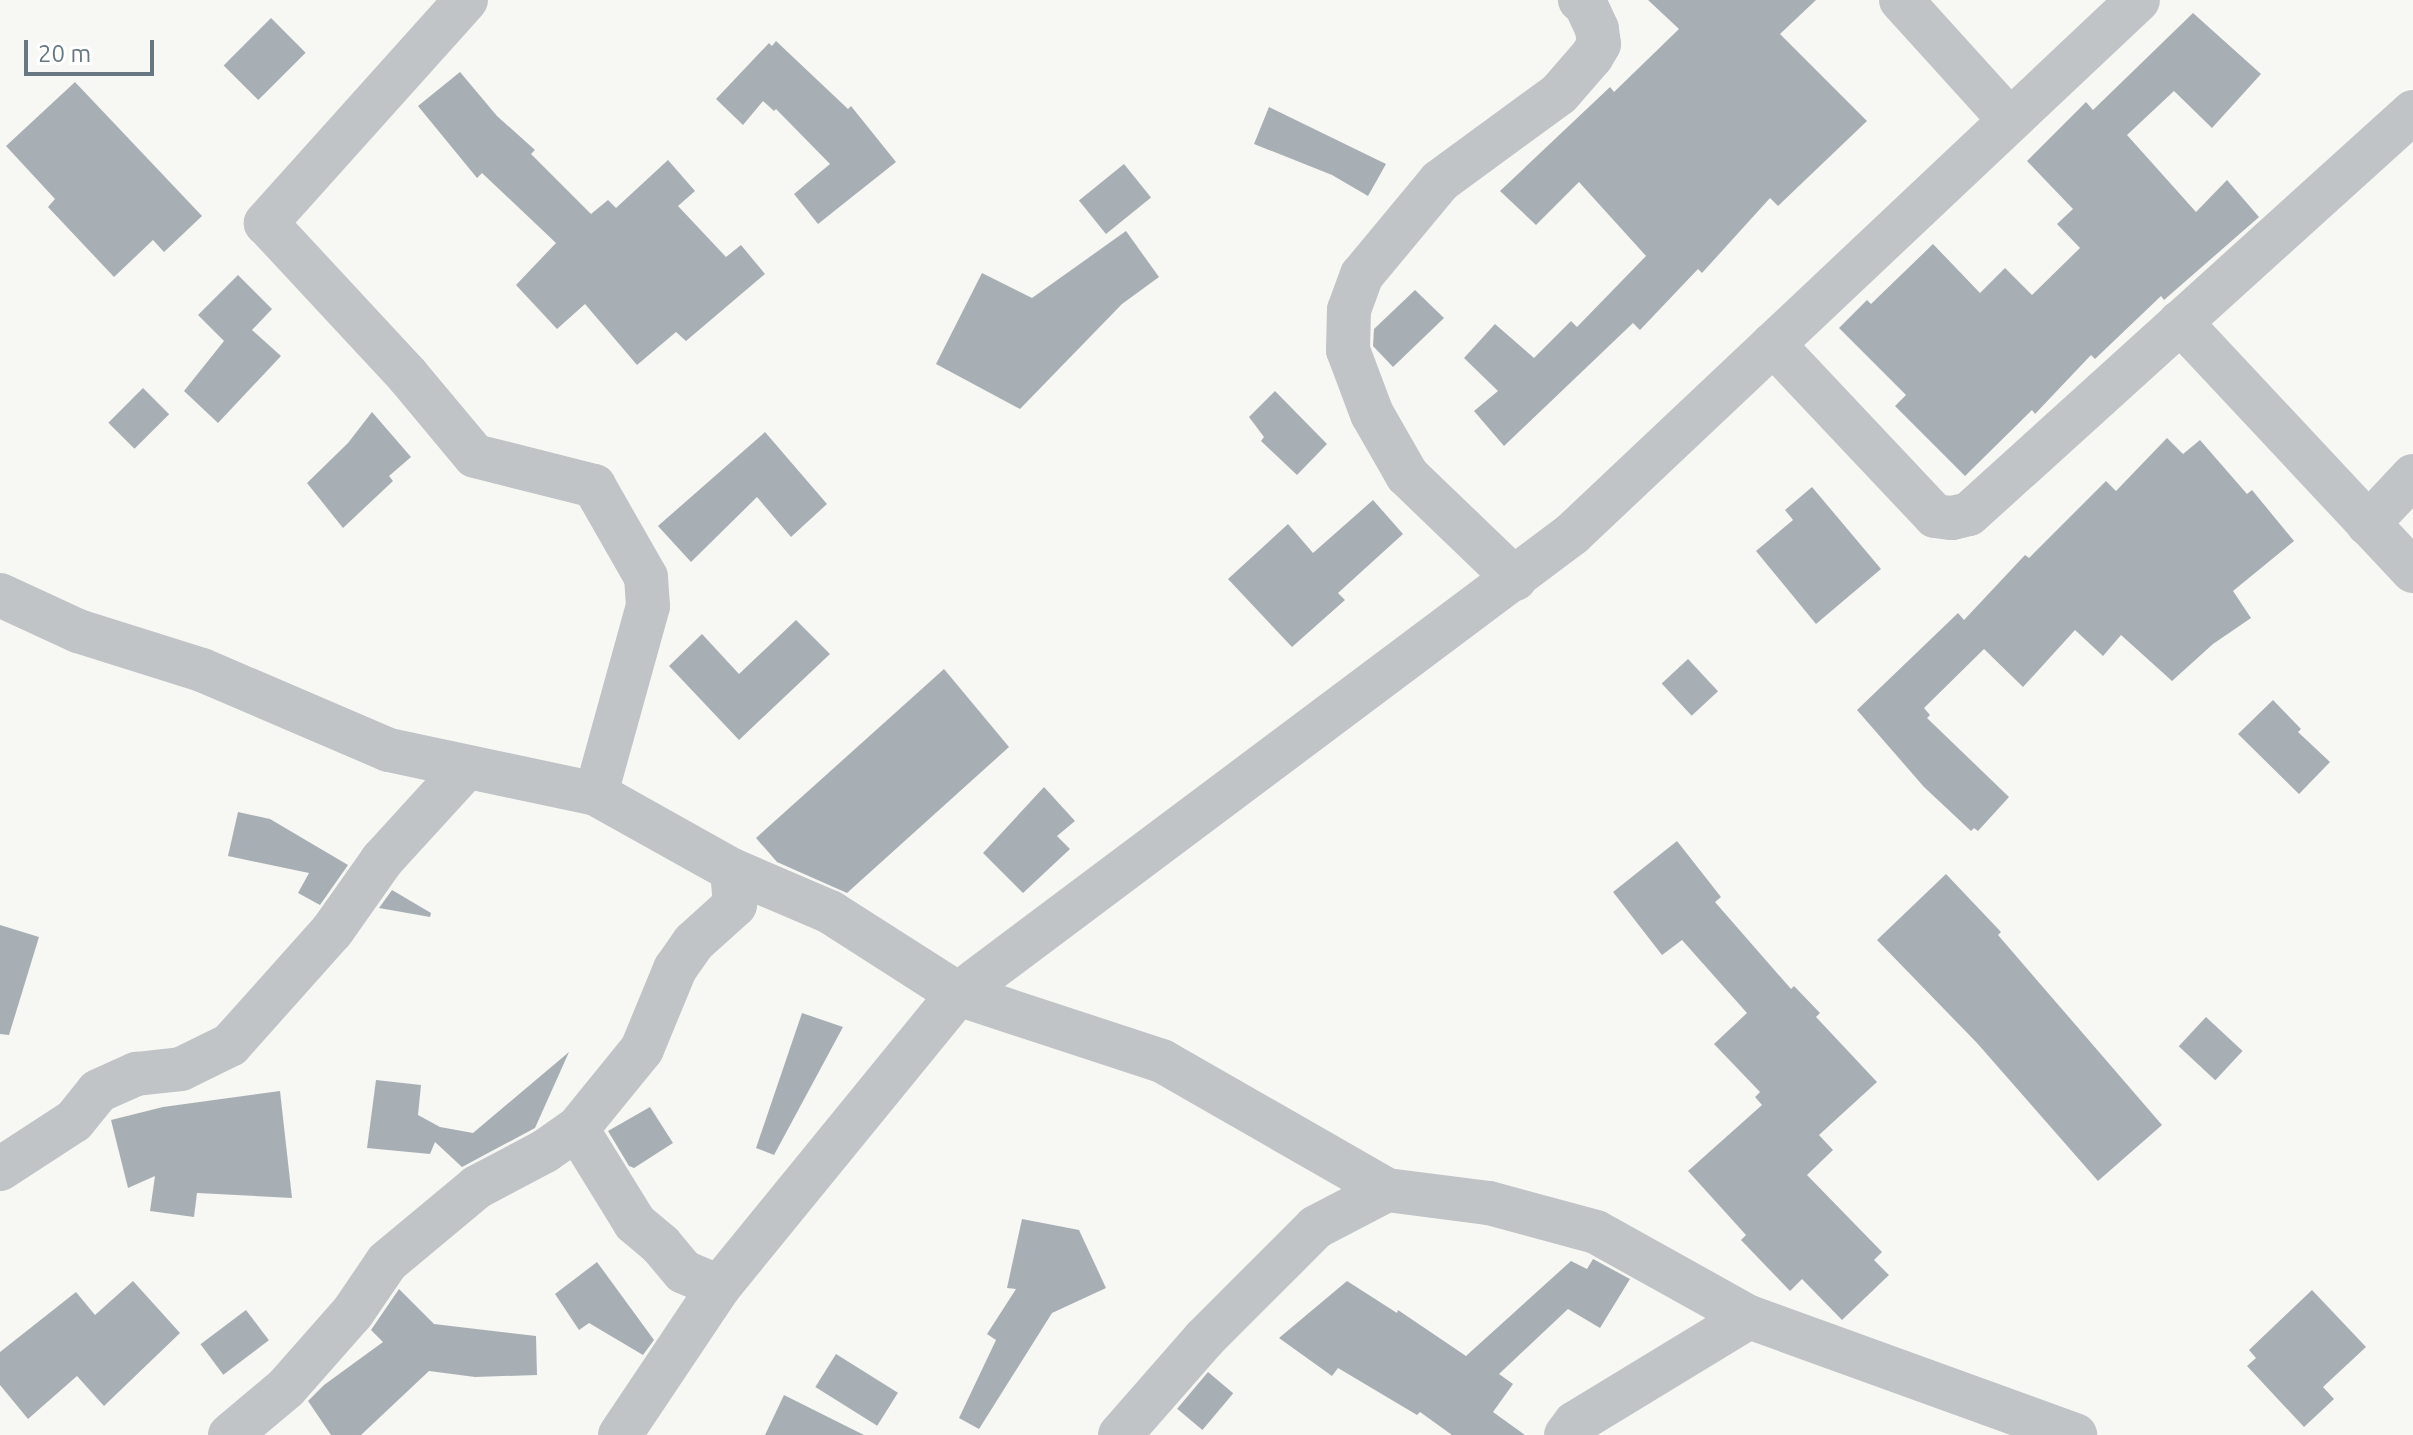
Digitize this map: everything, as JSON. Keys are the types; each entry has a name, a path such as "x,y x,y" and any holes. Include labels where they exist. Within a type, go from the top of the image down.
{"street":[{"path":"466,0 266,223 408,376 475,456 594,486 646,577 648,606 596,794"},
{"path":"1515,579 1407,475 1372,414 1348,350 1349,310 1362,275 1440,181 1559,94 1592,56 1599,44 1597,29 1586,5 1580,0"},
{"path":"1901,0 2010,120"},
{"path":"620,1435 719,1287 958,994 1572,534 2138,0"},
{"path":"1773,344 1935,516 1952,518 1969,514 2413,112"},
{"path":"2180,322 2413,571"},
{"path":"2368,524 2413,476"},
{"path":"0,595 78,631 202,670 389,750 465,769 596,794 732,870 830,912 958,994 1162,1061 1387,1190 1489,1203 1596,1232 1749,1317 2075,1435"},
{"path":"0,1169 74,1121 98,1091 136,1074 181,1069 230,1045 332,931 382,860 465,769"},
{"path":"230,1435 286,1388 353,1312 387,1262 477,1187 545,1151 577,1129 642,1049 681,960 694,942 735,905 732,870"},
{"path":"577,1129 635,1223 661,1245 684,1272 719,1287"},
{"path":"1120,1435 1204,1339 1316,1227 1387,1190"},
{"path":"1566,1435 1575,1423 1749,1317"}],"building":[{"path":"1648,0 1816,0 1780,34 1867,121 1778,206 1770,198 1702,273 1698,269 1640,330 1633,323 1504,446 1474,411 1498,391 1464,358 1495,324 1534,358 1571,321 1577,327 1646,256 1579,182 1536,225 1500,191 1610,87 1614,92 1679,29"},
{"path":"2193,13 2261,74 2212,128 2174,91 2127,135 2196,212 2227,180 2259,217 2164,300 2161,296 2095,359 2091,355 2035,414 2032,410 1965,476 1895,406 1906,395 1839,328 1867,300 1871,304 1933,244 1980,293 2005,268 2032,295 2080,248 2057,224 2073,209 2027,161 2086,102 2093,110"},
{"path":"271,18 306,53 258,100 224,65"},
{"path":"776,41 848,109 851,106 896,162 818,224 794,194 830,164 776,109 774,111 763,101 743,125 716,99 769,43 772,46"},
{"path":"460,72 497,116 535,150 531,154 591,214 608,200 616,208 668,160 695,191 678,206 726,257 741,245 765,274 686,341 676,332 637,365 585,304 557,329 516,285 556,243 482,173 477,178 418,106"},
{"path":"75,82 202,216 164,252 153,240 114,277 48,207 55,199 6,146"},
{"path":"1269,107 1386,164 1368,196 1332,175 1254,144"},
{"path":"1124,164 1151,197 1106,234 1079,201"},
{"path":"1126,231 1159,277 1122,304 1020,409 936,364 982,273 1032,298"},
{"path":"238,275 272,309 252,330 281,356 218,423 184,391 224,341 198,315"},
{"path":"1415,290 1444,318 1393,367 1373,346 1374,329"},
{"path":"143,388 169,414 135,449 108,423"},
{"path":"1275,391 1327,444 1297,475 1261,441 1264,437 1249,417"},
{"path":"372,412 411,457 389,476 393,481 343,528 307,483 348,443"},
{"path":"765,432 827,504 791,537 757,497 691,562 658,526"},
{"path":"2167,438 2183,454 2200,440 2247,494 2252,490 2294,541 2233,591 2251,618 2213,644 2172,681 2121,635 2103,656 2075,630 2023,687 1984,649 1924,708 1930,715 1927,718 2009,797 1978,831 1974,828 1971,831 1924,787 1857,710 1958,613 1964,620 2025,555 2029,558 2106,481 2116,491"},
{"path":"1812,487 1881,569 1816,624 1756,551 1793,520 1785,510"},
{"path":"1373,500 1403,534 1338,593 1345,600 1292,647 1228,579 1288,524 1313,553"},
{"path":"796,620 830,654 739,740 669,666 702,634 739,674"},
{"path":"1688,659 1718,691 1692,716 1662,684"},
{"path":"944,669 1009,747 847,893 777,862 756,838"},
{"path":"2273,700 2301,729 2298,732 2330,762 2299,794 2238,734"},
{"path":"1044,787 1075,821 1057,836 1070,849 1023,893 983,853"},
{"path":"238,812 270,819 348,865 320,905 298,893 309,873 228,856"},
{"path":"1677,841 1721,897 1715,902 1791,989 1794,986 1820,1013 1816,1017 1877,1082 1819,1135 1833,1150 1807,1175 1882,1252 1874,1260 1889,1275 1842,1320 1802,1279 1790,1291 1741,1240 1746,1235 1688,1171 1762,1105 1755,1097 1760,1092 1714,1044 1747,1013 1682,940 1662,955 1613,892"},
{"path":"1946,874 2001,932 1998,935 2162,1125 2098,1181 1977,1043 1877,940"},
{"path":"392,890 431,913 430,917 379,908"},
{"path":"0,925 39,937 9,1035 0,1034"},
{"path":"802,1013 843,1027 774,1155 756,1148"},
{"path":"2206,1017 2243,1051 2215,1080 2179,1046"},
{"path":"569,1052 535,1128 462,1167 435,1142 430,1154 367,1148 376,1080 421,1085 418,1115 440,1127 473,1133"},
{"path":"280,1091 292,1198 197,1193 194,1217 150,1211 155,1176 128,1188 111,1120 163,1107"},
{"path":"650,1107 673,1143 634,1168 629,1166 608,1131"},
{"path":"1022,1219 1079,1230 1106,1288 1052,1313 979,1429 959,1418 996,1340 987,1334 1016,1289 1007,1288"},
{"path":"1593,1259 1630,1279 1600,1328 1568,1309 1499,1374 1513,1384 1493,1412 1525,1435 1452,1435 1420,1412 1417,1415 1338,1368 1332,1376 1279,1338 1347,1281 1397,1313 1398,1310 1466,1356 1571,1261 1587,1269"},
{"path":"597,1262 654,1340 643,1355 589,1323 579,1330 555,1294"},
{"path":"133,1281 180,1333 104,1406 77,1376 28,1419 0,1385 0,1352 76,1292 95,1315"},
{"path":"399,1289 434,1324 536,1336 537,1375 475,1377 429,1371 361,1435 331,1435 308,1401 324,1385 383,1342 371,1330"},
{"path":"2312,1290 2366,1347 2323,1387 2334,1399 2304,1427 2247,1366 2256,1358 2249,1350"},
{"path":"246,1310 269,1340 223,1375 200,1344"},
{"path":"836,1354 898,1393 877,1426 815,1387"},
{"path":"1208,1372 1233,1393 1202,1430 1177,1409"},
{"path":"784,1395 864,1435 765,1435"}]}
